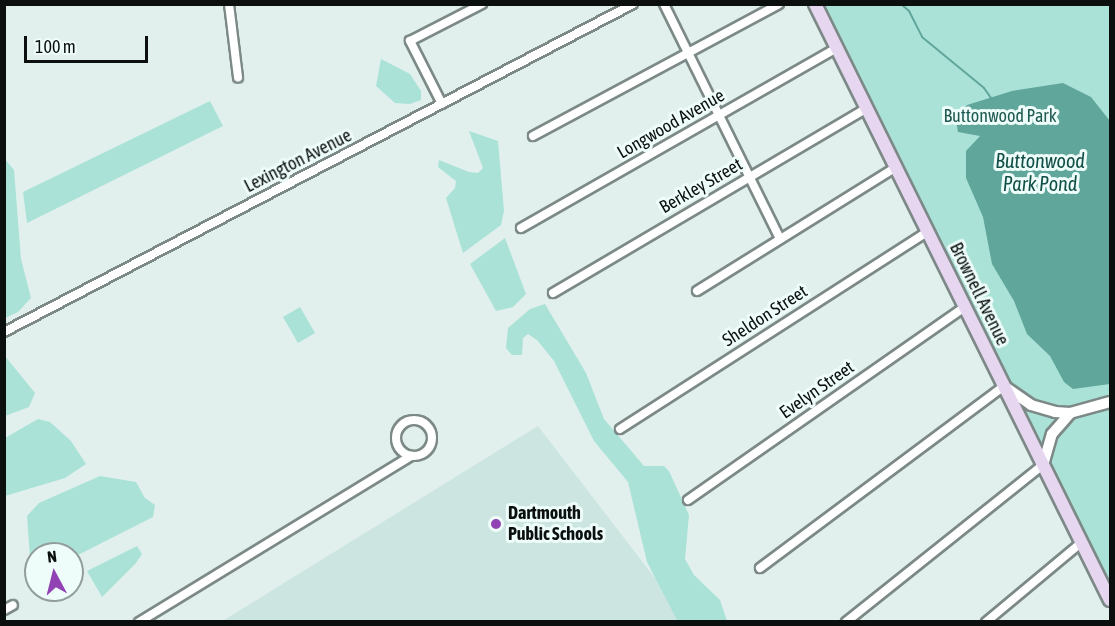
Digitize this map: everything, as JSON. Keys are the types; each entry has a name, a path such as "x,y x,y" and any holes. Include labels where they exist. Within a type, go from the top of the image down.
{"main road":[{"name":"Brownell Avenue","path":"815,4 1110,600"}],"street":[{"path":"229,4 238,77"},
{"path":"442,104 410,41 482,4"},
{"name":"Lexington Avenue","path":"4,332 633,4"},
{"path":"664,4 780,239"},
{"path":"532,136 779,4"},
{"name":"Longwood Avenue","path":"521,228 837,48"},
{"name":"Berkley Street","path":"553,293 867,108"},
{"path":"696,291 896,167"},
{"name":"Sheldon Street","path":"620,429 928,231"},
{"name":"Evelyn Street","path":"688,500 965,307"},
{"path":"760,568 1004,386 1039,408 1070,413 1110,402"},
{"path":"846,621 1043,465 1052,434 1070,413"},
{"path":"138,621 411,456 428,451 433,440 429,428 420,421 403,424 397,434 398,445 411,456"},
{"path":"986,621 1082,542"},
{"path":"4,610 13,605"}],"shaded area":[{"name":"Dartmouth Public Schools","path":"538,426 688,621 221,622"}],"green space":[{"name":"Buttonwood Park","path":"821,5 1110,5 1110,589"},
{"path":"381,59 410,74 421,91 421,100 410,104 395,103 376,86"},
{"path":"210,101 223,126 27,223 23,192"},
{"path":"469,131 498,141 504,211 501,225 463,253 446,198 455,188 456,181 438,167 439,160 469,172 478,173 483,168"},
{"path":"5,159 14,170 21,259 31,298 18,312 5,318"},
{"path":"505,238 526,294 513,307 496,311 470,264"},
{"path":"545,304 586,373 604,419 644,466 664,466 669,471 689,515 685,559 694,575 720,600 727,621 677,620 647,562 628,482 594,441 554,361 537,340 528,334 523,338 522,355 512,355 506,348 508,328 530,309"},
{"path":"300,307 315,333 298,343 283,317"},
{"path":"5,356 35,393 29,407 5,416"},
{"path":"38,419 50,422 71,441 86,464 65,478 5,496 5,438"},
{"path":"100,476 136,482 145,498 155,505 153,517 84,552 84,542 29,542 27,516 39,503"},
{"path":"137,546 142,554 136,563 102,597 87,571"}],"water":[{"name":"Buttonwood Park Pond","path":"1063,83 1091,97 1110,121 1110,384 1073,389 1064,382 1050,356 1027,334 1014,301 992,264 983,217 966,178 966,151 980,136 958,132 956,120 967,105 1012,91"}],"waterway":[{"path":"901,4 909,11 922,37 984,88 993,101"}],"place":[{"name":"Dartmouth Public Schools","path":"496,524"}]}
